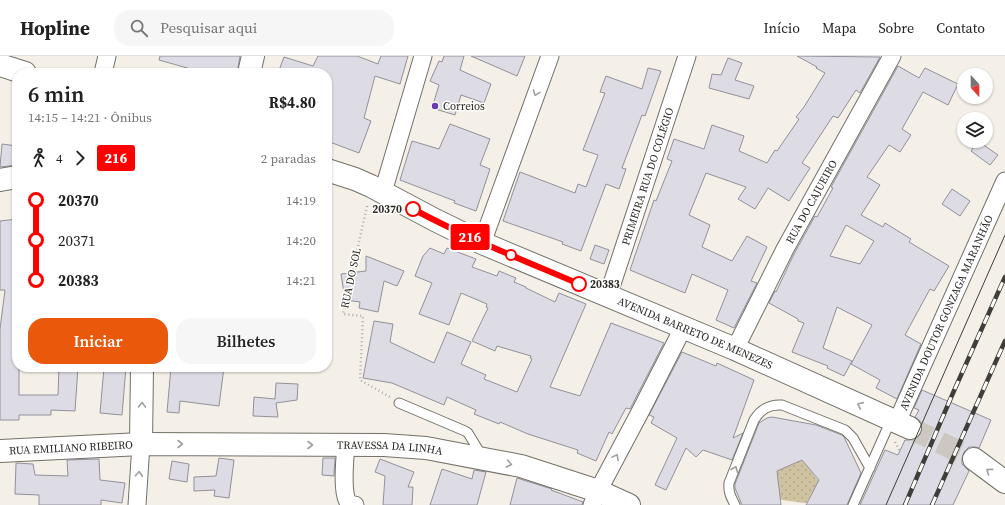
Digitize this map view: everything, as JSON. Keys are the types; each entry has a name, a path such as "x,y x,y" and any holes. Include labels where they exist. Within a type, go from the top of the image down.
{"main road":[{"path":"250,68 253,56"},
{"path":"0,65 12,69"},
{"name":"AVENIDA BARRETO DE MENEZES","path":"332,172 355,179 377,189 482,243 735,349 900,423"},
{"path":"0,180 12,178"},
{"path":"141,444 142,372"},
{"name":"TRAVESSA DA LINHA","path":"141,444 384,445 426,448 521,466 595,498 629,505"},
{"name":"RUA EMILIANO RIBEIRO","path":"0,451 141,444"},
{"path":"974,459 1005,482"}],"street":[{"path":"104,68 107,56"},
{"path":"377,189 423,56"},
{"path":"482,243 550,56"},
{"name":"PRIMEIRA RUA DO COLÉGIO","path":"608,296 686,56"},
{"name":"RUA DO CAJUEIRO","path":"735,349 785,249 892,56"},
{"name":"AVENIDA DOUTOR GONZAGA MARANHÃO","path":"900,423 1005,181"},
{"path":"595,498 683,328"},
{"path":"137,505 141,444"},
{"path":"346,445 344,473 345,495 348,503 355,505"}],"lane":[{"path":"399,403 465,431 484,459"},
{"path":"735,505 729,494 729,483 754,420 763,409 775,405 782,405 845,430 852,438 870,468"},
{"path":"853,505 870,468 900,423"}],"path":[{"name":"RUA DO SOL","path":"377,189 344,314 363,316 360,380 399,403"}],"shaded area":[{"path":"803,461 818,480 818,483 805,503 782,500 780,498 777,472 778,470"}],"building":[{"path":"160,56 240,56 238,68 187,68 159,60"},
{"path":"318,56 357,56 378,64 381,56 408,56 400,84 375,76 364,118 371,121 359,153 332,143 332,68 280,68 284,57 313,66"},
{"path":"444,56 464,56 460,70 491,84 484,103 461,95 455,115 432,108 439,85 430,81 439,61 442,62"},
{"path":"471,56 525,56 517,76"},
{"path":"797,56 880,57 860,93 856,90 838,118 833,116 802,163 810,168 789,201 768,188 755,209 738,199 746,187 706,173 689,215 710,225 702,247 732,261 747,236 767,247 751,281 757,283 734,328 716,320 728,290 692,274 685,293 630,270 654,200 656,201 672,161 667,159 674,139 704,149 712,125 744,136 739,151 767,163 799,119 796,117 825,73"},
{"path":"728,58 742,63 735,80 754,86 749,99 709,88 712,74 721,75"},
{"path":"898,66 919,78 925,68 957,84 948,105 923,92 902,129 911,135 900,152 889,145 867,177 880,185 861,215 883,227 885,223 911,239 909,242 949,266 934,291 930,289 905,335 921,344 897,399 876,388 880,380 851,364 872,325 837,307 823,348 852,361 844,376 827,368 828,366 792,352 804,323 798,321 798,319 769,303 815,216 817,217 833,188 831,187","holes":["846,225 874,241 860,264 830,256"]},
{"path":"648,68 661,71 645,116 642,115 622,168 626,169 619,189 606,184 581,251 562,244 563,242 503,221 520,172 575,193 578,184 586,187 598,155 583,150 605,93 600,92 606,76 642,89"},
{"path":"450,124 490,139 480,165 490,169 476,211 454,203 455,201 400,180 412,141 439,149"},
{"path":"2,144 12,145 12,166 0,167"},
{"path":"973,148 988,148 998,155 990,165 971,151"},
{"path":"952,189 970,201 960,216 942,204"},
{"path":"12,220 12,372 19,372 19,395 58,395 59,372 78,372 75,411 51,410 51,415 19,415 19,420 0,420 0,329 5,290 0,290 0,221"},
{"path":"595,245 609,250 604,264 590,259"},
{"path":"430,248 444,254 447,248 476,259 472,267 497,276 499,271 516,278 514,282 555,302 559,293 586,304 550,387 580,396 611,323 664,343 630,409 626,408 612,434 609,432 596,461 577,453 578,450 528,434 500,422 499,424 474,414 476,410 447,397 444,405 392,383 363,378 374,321 393,324 390,342 434,363 447,332 471,342 461,364 486,375 484,379 517,392 532,359 530,358 531,356 497,346 495,351 472,341 488,308 486,307 487,304 461,293 449,325 419,314 432,283 415,276 423,256"},
{"path":"366,256 404,271 397,286 384,281 378,312 359,308 360,302 345,300 341,274 366,271"},
{"path":"682,352 716,366 717,363 754,380 733,438 743,433 732,460 703,450 696,457 686,448 666,490 655,485 677,438 651,423 654,417 649,415"},
{"path":"104,372 126,372 122,415 100,413"},
{"path":"171,372 223,372 219,406 180,401 179,413 167,412"},
{"path":"276,383 298,384 297,400 276,403 278,417 253,416 254,397 275,399"},
{"path":"922,390 991,420 979,448 969,447 964,452 962,464 969,471 953,505 860,505 885,450 898,455 905,440 917,438 921,433 922,426 920,421 915,417 919,410 914,408"},
{"path":"772,417 816,425 844,437 861,473 847,505 806,505 819,480 802,460 777,471 781,505 742,505 735,488 735,484 759,423"},
{"path":"219,458 234,460 229,498 214,496 215,490 194,491 194,477 216,476"},
{"path":"323,458 335,458 334,476 322,475"},
{"path":"99,459 100,480 125,483 122,503 101,500 101,505 39,505 39,495 15,494 16,463 33,464 35,475 68,476 67,460"},
{"path":"380,459 414,472 408,487 413,487 412,505 383,505 385,476 375,472"},
{"path":"172,461 189,464 187,482 169,479"},
{"path":"442,469 472,479 474,470 486,472 477,505 430,505"},
{"path":"517,478 552,489 551,490 583,502 582,505 510,505"}],"tunnel":[{"path":"910,428 974,459"}],"tram line":[{"path":"886,505 1005,235"}],"railway":[{"path":"905,505 1005,277"},
{"path":"932,505 1005,341"}],"bus line":[{"name":"216","path":"413,209 482,243 579,284"}],"place":[{"name":"Correios","path":"435,106"},
{"name":"20370","path":"413,209"},
{"name":"20383","path":"579,284"}]}
